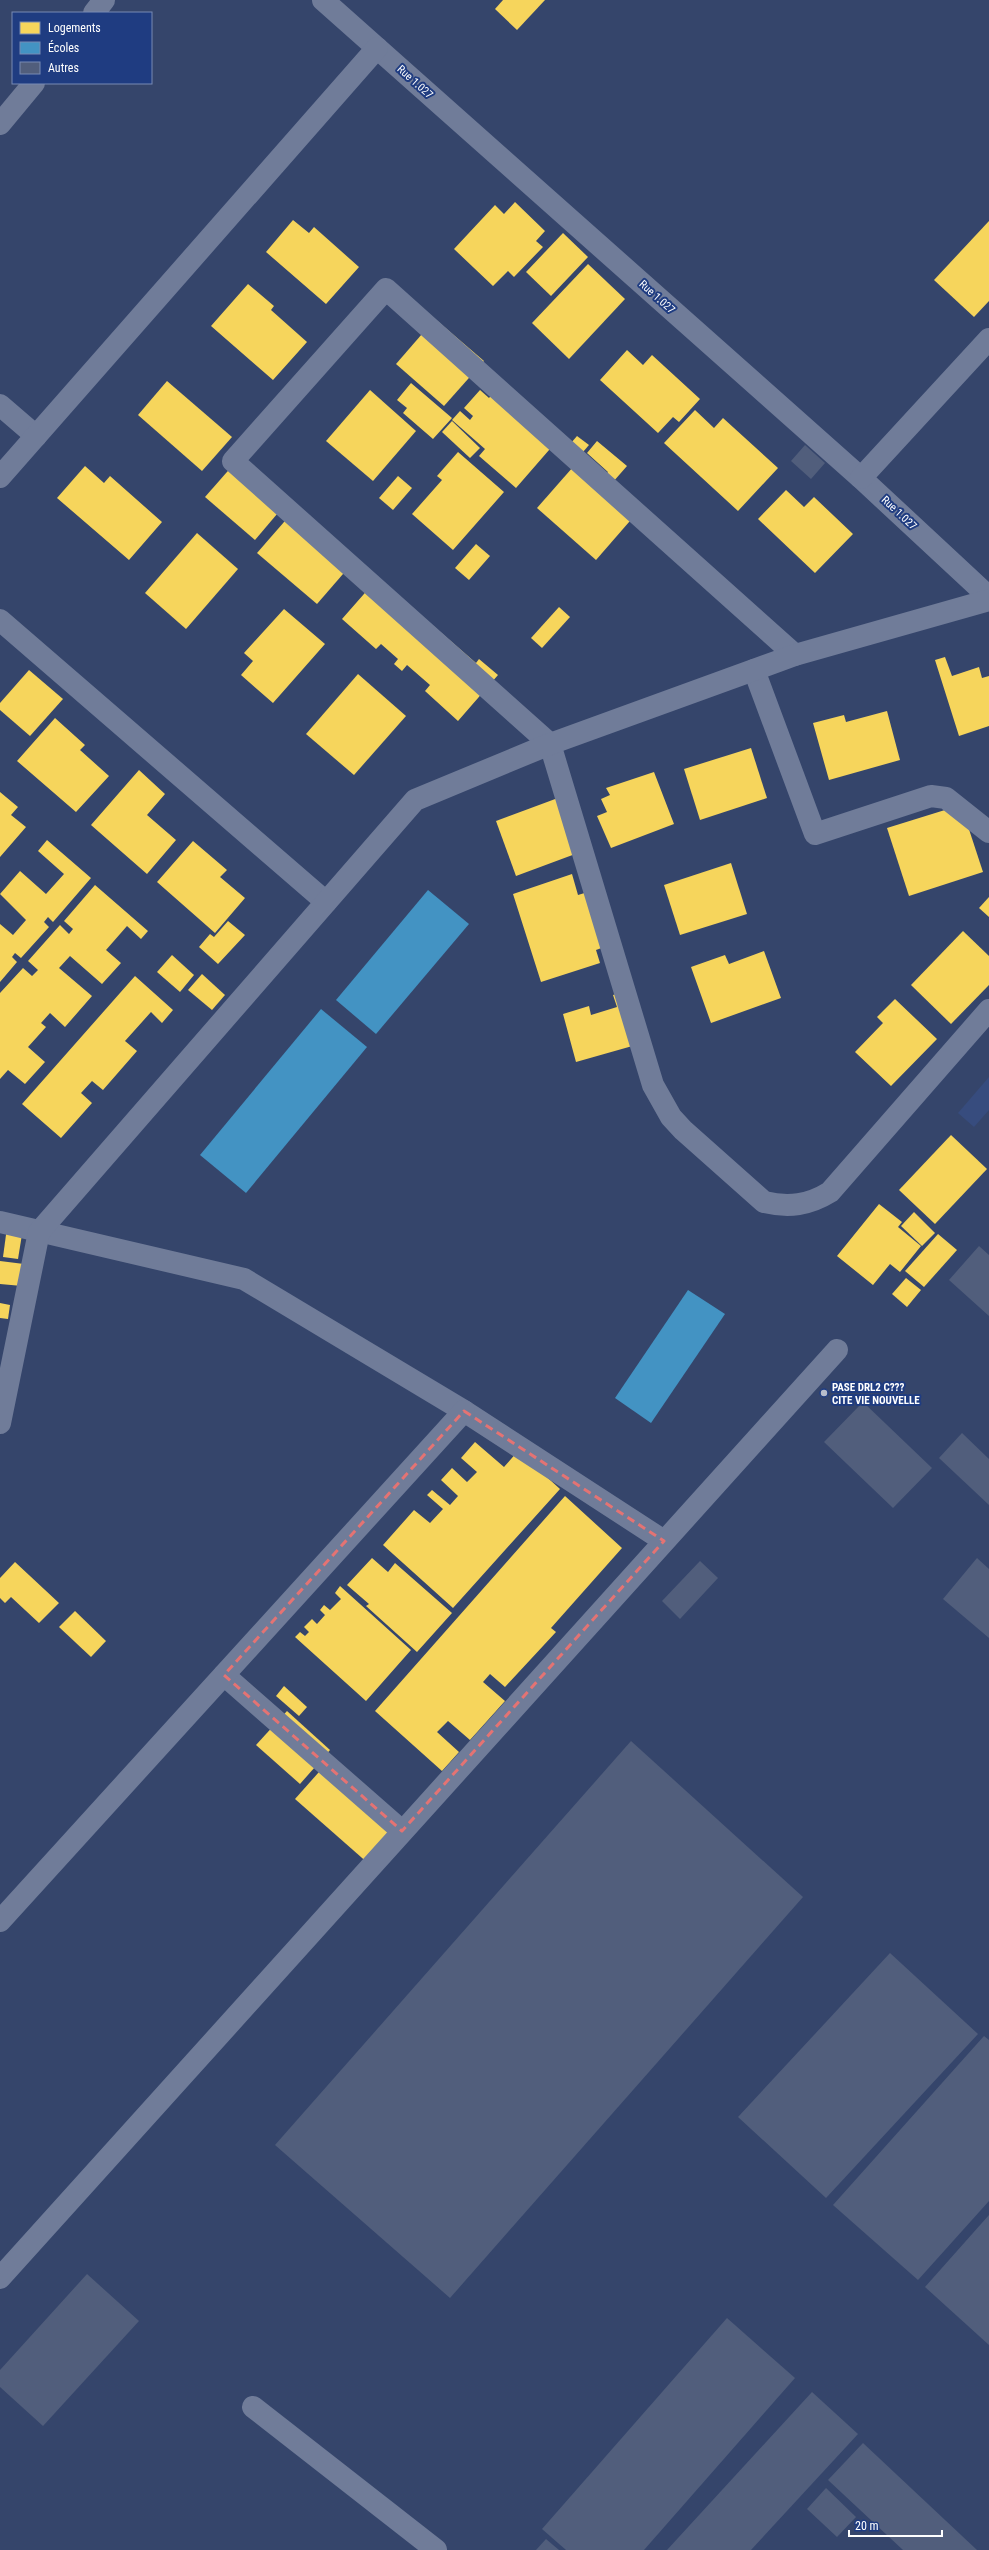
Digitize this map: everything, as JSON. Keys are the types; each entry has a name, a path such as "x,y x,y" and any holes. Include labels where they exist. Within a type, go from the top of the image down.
{"street":[{"path":"95,12 104,0"},
{"name":"Rue 1.027","path":"323,0 861,478 989,599"},
{"path":"0,477 377,48"},
{"path":"0,124 33,84"},
{"path":"795,655 386,289 233,461 550,744 653,1085 671,1118 764,1202 782,1206 799,1205 816,1201 830,1192 989,1010"},
{"path":"861,478 989,339"},
{"path":"0,405 36,436"},
{"path":"0,1423 39,1232 415,800 550,744 795,655 989,599"},
{"path":"0,620 326,902"},
{"path":"754,670 815,834 931,796 946,798 989,832"},
{"path":"0,1222 244,1279 464,1411 664,1541"},
{"path":"0,2278 837,1350"},
{"path":"0,1921 464,1411"},
{"path":"224,1675 402,1831"},
{"path":"253,2407 436,2550"}],"highlighted area":[{"path":"464,1411 664,1541 402,1831 224,1675"}],"water":[{"path":"989,1077 989,1110 974,1127 958,1113"}],"building: Logements":[{"path":"503,0 545,0 517,30 495,9"},
{"path":"515,202 545,231 536,241 543,247 514,277 508,271 493,286 454,249 495,205 504,214"},
{"path":"293,220 309,233 314,227 359,267 326,304 266,252"},
{"path":"989,221 989,301 974,317 934,280"},
{"path":"563,233 588,257 551,296 526,272"},
{"path":"588,264 625,299 569,359 532,323"},
{"path":"248,284 274,306 271,310 307,342 273,380 211,326"},
{"path":"435,319 484,361 444,406 396,364"},
{"path":"627,350 643,365 652,355 700,399 679,422 673,417 658,433 600,380"},
{"path":"167,381 232,437 202,471 138,415"},
{"path":"411,383 452,418 433,439 403,413 407,408 397,400"},
{"path":"499,386 556,442 516,488 479,456 485,449 452,420 460,411 470,420 473,416 464,408 480,390 489,398"},
{"path":"370,390 416,431 373,481 326,441"},
{"path":"695,410 714,428 723,418 778,468 738,511 664,443"},
{"path":"452,421 480,448 470,458 442,432"},
{"path":"577,436 589,445 570,467 559,457"},
{"path":"597,441 627,466 613,482 605,476 608,472 587,453"},
{"path":"458,452 504,492 453,550 412,514 442,480 437,476"},
{"path":"234,464 283,507 255,540 205,497"},
{"path":"85,466 104,483 110,476 162,522 129,560 57,498"},
{"path":"573,467 636,514 596,560 537,508"},
{"path":"398,476 412,488 393,510 379,498"},
{"path":"786,490 804,507 814,497 853,534 815,573 758,519"},
{"path":"291,514 356,559 317,604 257,553"},
{"path":"197,533 238,569 186,629 145,593"},
{"path":"476,544 490,556 469,580 455,568"},
{"path":"378,578 476,663 479,659 498,675 458,721 425,691 430,685 407,665 402,671 394,664 398,659 381,644 376,649 342,619"},
{"path":"559,607 570,617 542,648 531,638"},
{"path":"284,609 325,644 273,703 241,675 253,661 244,653"},
{"path":"945,657 952,676 979,667 982,678 989,676 989,726 959,736 935,660"},
{"path":"29,670 63,699 30,736 0,710 0,703"},
{"path":"358,674 406,716 354,775 306,734"},
{"path":"887,711 900,760 829,780 813,723 844,715 846,722"},
{"path":"55,718 85,745 80,750 109,776 76,812 17,761"},
{"path":"751,748 767,798 700,820 684,769"},
{"path":"139,770 165,794 147,815 176,840 147,874 91,825"},
{"path":"654,772 674,824 611,848 597,816 607,812 601,799 610,795 606,788"},
{"path":"0,792 18,807 11,815 26,827 0,857"},
{"path":"566,795 586,850 516,876 496,821"},
{"path":"961,805 983,872 909,896 887,828"},
{"path":"47,840 91,878 53,922 48,917 44,922 49,927 21,958 15,953 12,957 17,962 0,982 0,924 13,935 26,920 0,894 20,871 46,894 64,874 38,851"},
{"path":"193,841 227,870 220,877 245,898 215,933 157,882"},
{"path":"731,863 747,914 680,935 664,885"},
{"path":"572,874 578,895 601,888 618,942 596,950 600,963 541,982 513,894"},
{"path":"95,885 148,931 141,939 127,926 106,950 121,963 102,984 70,956 59,968 92,996 65,1027 50,1013 41,1023 46,1027 28,1047 45,1062 25,1084 8,1070 0,1079 0,993 23,968 32,976 38,970 28,961 60,925 69,934 73,929 64,921"},
{"path":"989,897 989,917 979,908"},
{"path":"228,921 245,935 218,964 199,947 210,934 214,937"},
{"path":"963,931 989,956 989,985 951,1024 911,985"},
{"path":"764,951 781,998 711,1023 691,967 725,955 729,964"},
{"path":"172,955 194,975 180,992 157,972"},
{"path":"202,974 225,995 212,1010 188,990"},
{"path":"135,976 173,1010 162,1023 151,1012 125,1041 137,1051 103,1090 92,1081 81,1093 92,1103 61,1138 22,1104"},
{"path":"634,988 650,1041 576,1062 563,1014 589,1006 591,1015 617,1007 613,995"},
{"path":"895,999 937,1039 891,1086 855,1052 883,1023 877,1017"},
{"path":"951,1135 987,1169 935,1224 899,1190"},
{"path":"879,1204 902,1222 898,1227 921,1246 900,1272 890,1264 873,1285 837,1256"},
{"path":"914,1212 935,1233 922,1246 901,1226"},
{"path":"8,1220 24,1222 18,1259 3,1257"},
{"path":"938,1234 957,1250 924,1287 905,1271"},
{"path":"0,1261 24,1264 22,1286 0,1284"},
{"path":"906,1278 921,1290 907,1307 892,1294"},
{"path":"0,1303 10,1305 8,1319 0,1318"},
{"path":"475,1442 504,1467 518,1451 560,1489 453,1608 383,1545 414,1510 430,1523 443,1509 427,1495 432,1490 450,1505 458,1496 441,1480 452,1468 467,1482 477,1472 461,1458"},
{"path":"565,1496 622,1548 551,1628 556,1632 505,1687 490,1674 483,1682 505,1701 470,1740 448,1721 437,1732 459,1752 442,1771 375,1711"},
{"path":"372,1558 388,1572 395,1563 452,1613 417,1652 366,1606 369,1604 347,1585"},
{"path":"15,1562 59,1603 39,1623 11,1597 5,1603 0,1598 0,1578"},
{"path":"340,1586 411,1650 366,1701 295,1637 300,1632 305,1636 309,1632 304,1627 312,1619 317,1624 325,1615 320,1610 324,1605 330,1610 341,1599 335,1593"},
{"path":"75,1611 106,1641 91,1657 59,1627"},
{"path":"284,1686 307,1707 299,1716 276,1696"},
{"path":"287,1711 330,1750 300,1784 256,1745"},
{"path":"327,1763 410,1837 378,1872 295,1799"}],"building: Écoles":[{"path":"428,890 469,924 376,1034 336,1000"},
{"path":"321,1009 367,1047 246,1193 200,1155"},
{"path":"688,1290 725,1314 651,1423 615,1398"}],"building: Autres":[{"path":"805,445 825,463 811,479 791,461"},
{"path":"979,1246 989,1255 989,1316 949,1280"},
{"path":"863,1402 932,1468 893,1508 824,1442"},
{"path":"962,1433 989,1459 989,1505 939,1458"},
{"path":"977,1558 989,1569 989,1638 943,1599"},
{"path":"700,1561 718,1578 680,1619 662,1601"},
{"path":"631,1741 803,1897 450,2298 275,2145"},
{"path":"890,1953 978,2034 826,2198 738,2117"},
{"path":"984,2036 989,2040 989,2201 918,2280 833,2205"},
{"path":"989,2215 989,2345 925,2287"},
{"path":"87,2274 139,2321 43,2426 0,2387 0,2370"},
{"path":"727,2318 795,2378 644,2550 566,2550 542,2529"},
{"path":"812,2392 858,2434 751,2550 667,2550"},
{"path":"863,2443 977,2550 903,2550 828,2480"},
{"path":"826,2488 856,2517 837,2537 807,2509"},
{"path":"546,2539 559,2550 536,2550"}],"place":[{"name":"PASE DRL2 C??? CITE VIE NOUVELLE","path":"824,1393"}]}
